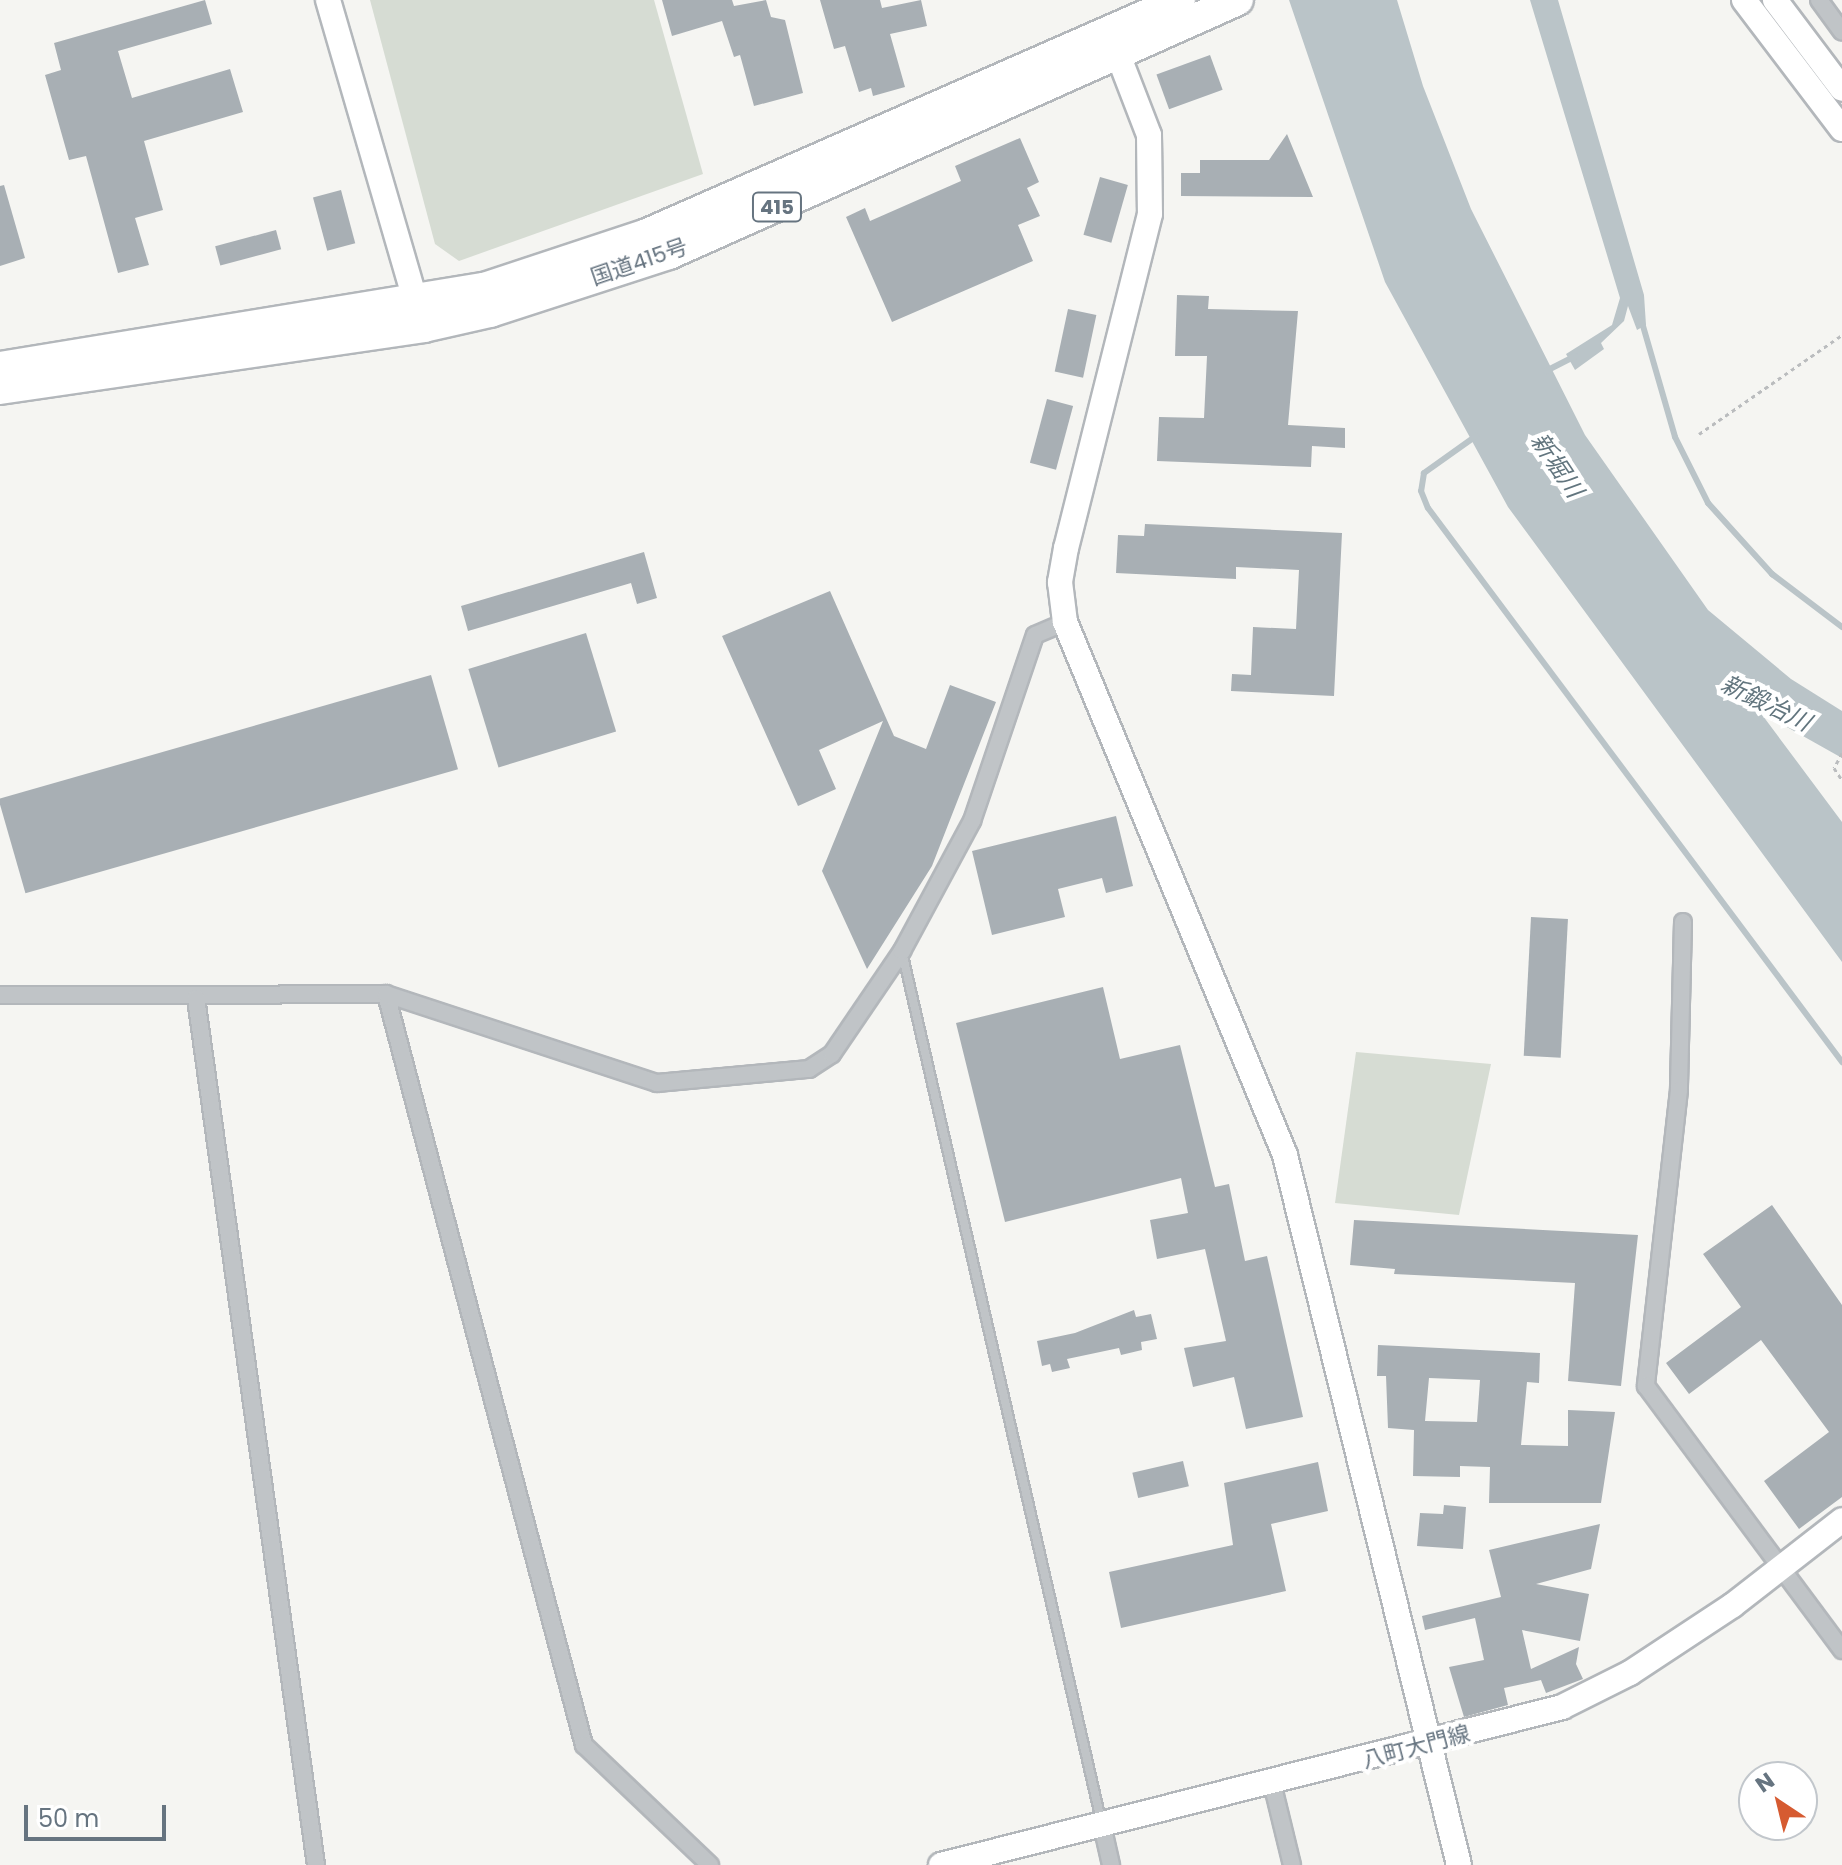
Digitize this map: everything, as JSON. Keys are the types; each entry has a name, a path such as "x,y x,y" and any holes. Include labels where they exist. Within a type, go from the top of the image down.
{"highway":[{"name":"国道415号","path":"1114,43 1180,0"},
{"name":"国道415号","path":"0,367 420,314 490,312 669,254 1114,43 1238,0"},
{"name":"国道415号","path":"0,389 420,314"}],"street":[{"path":"328,0 420,314"},
{"path":"1744,0 1842,129"},
{"path":"1775,0 1842,89"},
{"path":"1819,0 1842,32"},
{"path":"1114,43 1149,135 1150,214 1066,548 1060,582 1065,622 1285,1155 1459,1865"},
{"path":"0,995 196,998 386,994 459,1015 597,1067 657,1083 809,1069 832,1054 902,951 972,821 1035,635 1065,622"},
{"path":"1683,922 1679,1090 1646,1386 1842,1650"},
{"path":"386,994 584,1745 710,1865"},
{"path":"196,998 316,1865"},
{"name":"八町大門線","path":"941,1865 1431,1744 1562,1707 1630,1673 1733,1605 1842,1520"},
{"path":"1272,1783 1292,1865"},
{"path":"1102,1825 1111,1865"}],"lane":[{"path":"902,951 1102,1825"}],"path":[{"path":"1699,434 1842,335"},
{"path":"1842,753 1834,768 1842,780"}],"shaded area":[{"path":"370,0 654,0 703,174 459,261 435,244"},
{"path":"1356,1052 1491,1064 1459,1215 1335,1203"}],"water":[{"path":"1289,0 1397,0 1423,86 1471,209 1585,435 1708,610 1791,679 1842,711 1842,758 1760,712 1842,822 1842,962 1508,507 1385,282"},
{"path":"1530,0 1558,0 1644,295 1646,325 1637,330 1628,306 1624,321 1601,343 1604,349 1575,370 1566,354 1612,325 1620,298"}],"building":[{"path":"205,0 212,24 118,51 132,98 230,69 243,112 144,141 163,210 135,218 149,265 118,273 86,156 69,160 45,75 61,70 54,43"},
{"path":"662,0 732,0 734,6 766,0 771,17 785,20 803,93 754,106 740,55 734,57 722,21 672,36"},
{"path":"820,0 880,0 882,8 921,0 927,26 890,34 905,87 873,96 871,88 859,92 845,46 834,49"},
{"path":"1210,55 1223,90 1169,109 1156,74"},
{"path":"1287,134 1313,197 1181,196 1181,173 1200,173 1200,160 1269,160"},
{"path":"1020,138 1039,182 1027,188 1040,216 1018,225 1033,261 892,322 846,217 865,208 870,221 961,181 955,166"},
{"path":"1100,177 1128,185 1111,243 1083,235"},
{"path":"4,185 25,258 0,266 0,186"},
{"path":"341,190 355,243 327,251 313,198"},
{"path":"276,230 281,249 220,266 215,246"},
{"path":"1177,295 1209,296 1208,309 1298,311 1288,425 1345,428 1345,448 1312,446 1311,467 1157,461 1159,417 1204,418 1207,356 1175,356"},
{"path":"1068,309 1096,315 1083,378 1055,372"},
{"path":"1047,399 1073,406 1056,470 1030,463"},
{"path":"1145,524 1342,533 1334,696 1231,691 1232,674 1251,675 1253,627 1296,629 1299,570 1236,567 1236,579 1116,573 1118,535 1144,536"},
{"path":"644,552 657,598 637,604 631,583 468,631 461,606"},
{"path":"830,591 894,736 926,749 950,685 996,702 932,866 867,969 822,871 883,721 819,750 836,789 798,806 722,636"},
{"path":"586,633 616,731 498,767 468,669"},
{"path":"431,675 458,769 25,893 0,799"},
{"path":"1116,816 1133,886 1106,893 1102,878 1058,889 1065,917 992,935 972,851"},
{"path":"1531,917 1568,919 1561,1058 1524,1056"},
{"path":"1103,987 1120,1059 1180,1045 1215,1187 1229,1184 1245,1261 1267,1256 1303,1417 1246,1429 1234,1377 1193,1387 1184,1348 1226,1341 1205,1249 1157,1259 1150,1220 1188,1213 1181,1178 1005,1222 956,1023"},
{"path":"1772,1205 1842,1305 1842,1497 1799,1529 1764,1481 1829,1432 1761,1340 1689,1394 1666,1363 1741,1307 1703,1254"},
{"path":"1354,1220 1638,1235 1621,1386 1568,1381 1575,1283 1394,1274 1395,1269 1350,1265"},
{"path":"1134,1310 1136,1317 1151,1314 1157,1339 1141,1342 1142,1350 1121,1355 1119,1348 1067,1359 1070,1368 1052,1372 1050,1364 1042,1366 1037,1341 1075,1333"},
{"path":"1378,1345 1540,1353 1539,1383 1527,1382 1521,1445 1568,1446 1568,1410 1615,1412 1601,1503 1489,1503 1490,1467 1460,1466 1460,1477 1413,1476 1414,1430 1388,1428 1386,1376 1377,1376","holes":["1429,1378 1480,1380 1477,1422 1425,1421"]},
{"path":"1183,1461 1189,1486 1138,1498 1132,1473"},
{"path":"1318,1462 1328,1511 1271,1524 1286,1591 1121,1628 1109,1572 1233,1545 1224,1483"},
{"path":"1444,1505 1466,1507 1463,1549 1417,1546 1420,1513 1443,1514"},
{"path":"1600,1524 1591,1569 1536,1584 1589,1594 1580,1641 1522,1630 1531,1669 1579,1647 1576,1664 1583,1679 1546,1693 1541,1680 1504,1688 1508,1705 1464,1717 1449,1667 1484,1660 1475,1618 1425,1630 1422,1616 1501,1597 1489,1550"}],"waterway":[{"path":"1641,319 1675,437 1708,503 1772,574 1842,627"},
{"path":"1546,371 1575,356"},
{"path":"1476,436 1424,473 1421,491 1428,508 1842,1062"}],"water label":[{"name":"新堀川","path":"1557,465"},
{"name":"新鍛冶川","path":"1766,703"}]}
